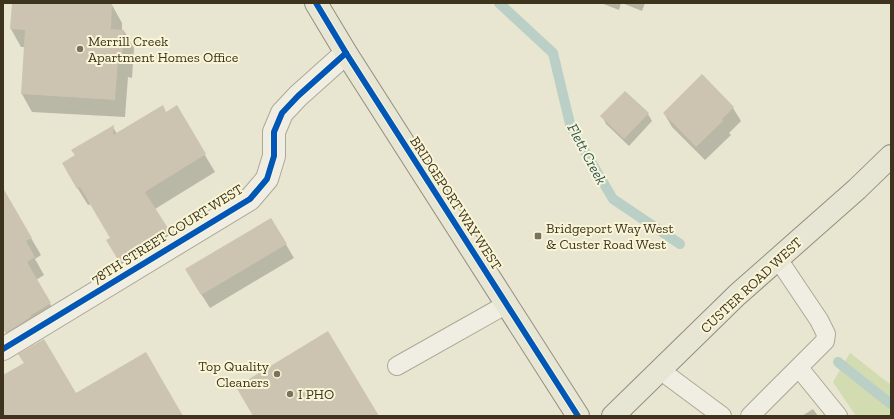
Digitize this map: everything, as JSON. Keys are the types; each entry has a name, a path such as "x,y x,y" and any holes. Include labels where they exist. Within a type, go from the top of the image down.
{"main road":[{"name":"BRIDGEPORT WAY WEST","path":"316,3 346,53 578,416"},
{"name":"CUSTER ROAD WEST","path":"613,416 737,295 857,189 891,156"}],"street":[{"name":"78TH STREET COURT WEST","path":"3,349 250,199 266,179 274,156 274,132 282,113 298,96 346,53"}],"lane":[{"path":"750,416 825,341 826,334 819,320 778,259"},
{"path":"397,366 507,304"},
{"path":"799,368 838,416"},
{"path":"660,370 722,416"}],"green space":[{"path":"850,353 891,385 891,416 856,416 833,382"}],"building":[{"name":"Merrill Creek Apartment Homes Office","path":"12,3 112,4 111,29 124,30 122,60 118,60 115,100 21,94 25,30 10,29"},
{"path":"702,74 734,107 722,119 723,121 696,147 663,113"},
{"path":"625,91 649,113 624,139 600,116"},
{"path":"163,105 166,112 177,105 206,154 145,192 171,233 120,263 106,240 110,238 80,187 77,189 62,163 75,155 71,150 114,125 113,135"},
{"path":"3,188 32,238 26,241 35,257 27,262 51,303 6,333 3,331"},
{"path":"271,218 287,244 201,295 185,269"},
{"path":"328,331 379,416 253,416 236,387"},
{"path":"44,339 76,393 146,352 183,416 3,416 3,375 24,363 18,354"}],"waterway":[{"name":"Flett Creek","path":"499,3 553,53 571,128 613,199 680,244"},
{"name":"Flett Creek","path":"838,362 891,404"}],"cycle path":[{"path":"316,3 346,53 578,416"},
{"path":"3,349 250,199 267,179 274,156 274,132 282,113 298,96 346,53"}],"place":[{"name":"Merrill Creek Apartment Homes Office","path":"80,49"},
{"name":"Bridgeport Way West & Custer Road West","path":"538,236"},
{"name":"Top Quality Cleaners","path":"277,374"},
{"name":"I PHO","path":"290,394"}]}
